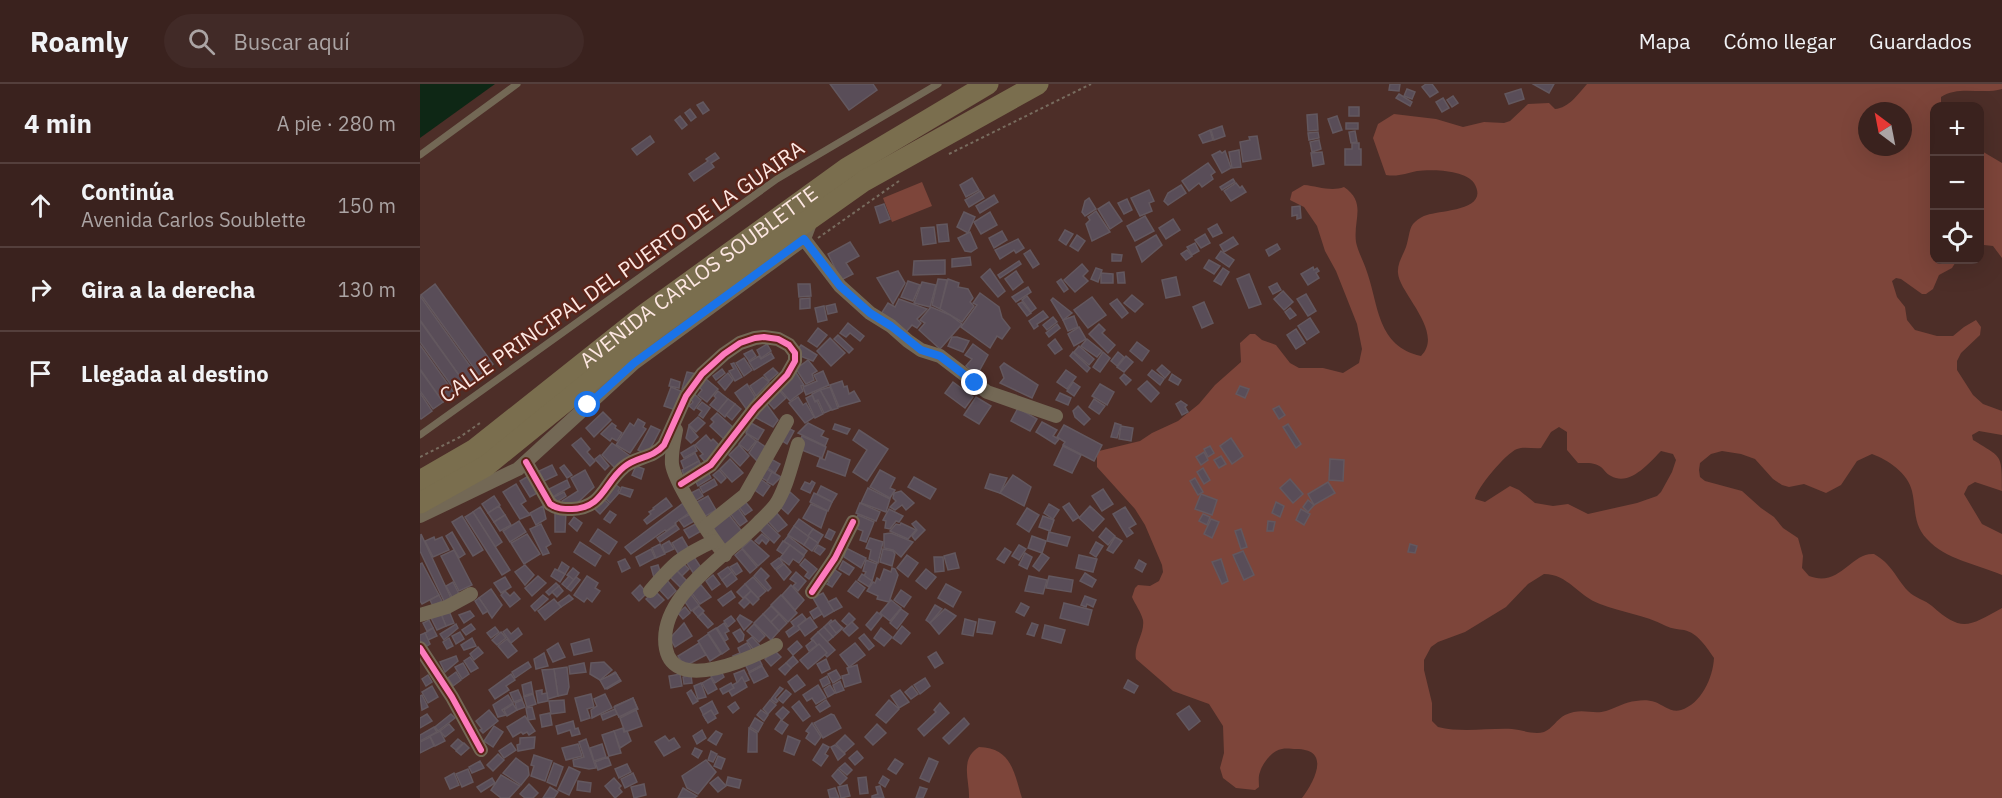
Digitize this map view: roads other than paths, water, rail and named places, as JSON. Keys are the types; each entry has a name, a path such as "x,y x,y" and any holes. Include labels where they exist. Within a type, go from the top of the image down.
{"main road":[{"name":"AVENIDA CARLOS SOUBLETTE","path":"420,481 475,449 645,314 848,168 988,84"},
{"name":"AVENIDA CARLOS SOUBLETTE","path":"420,503 486,466 656,328 864,181 1038,84"}],"street":[{"name":"AVENIDA CARLOS SOUBLETTE","path":"420,516 518,469 634,363 804,239 812,218"},
{"path":"804,239 840,286 870,313 891,326 908,341 921,350 940,356 987,392 1056,416"},
{"path":"526,462 550,504 556,508 572,509 590,505 597,500 625,466 659,450 664,445 686,396 702,374 724,354 740,343 755,338 778,339 789,345 795,353 795,361 787,375 755,408 711,465 677,478"},
{"path":"677,478 673,450 679,414"},
{"path":"705,527 745,495 787,421"},
{"path":"776,645 751,658 723,668 692,670 678,667 671,659 666,651 666,634 671,614 679,598 776,505 798,444"},
{"path":"642,459 662,462 677,478 705,527 725,555"},
{"path":"812,592 835,558 854,522"},
{"path":"650,591 686,554 714,541"},
{"path":"420,615 447,607 471,594"},
{"path":"420,648 452,697 481,750"}],"lane":[{"path":"420,155 517,84"},
{"name":"CALLE PRINCIPAL DEL PUERTO DE LA GUAIRA","path":"420,435 777,179 938,84"}]}
